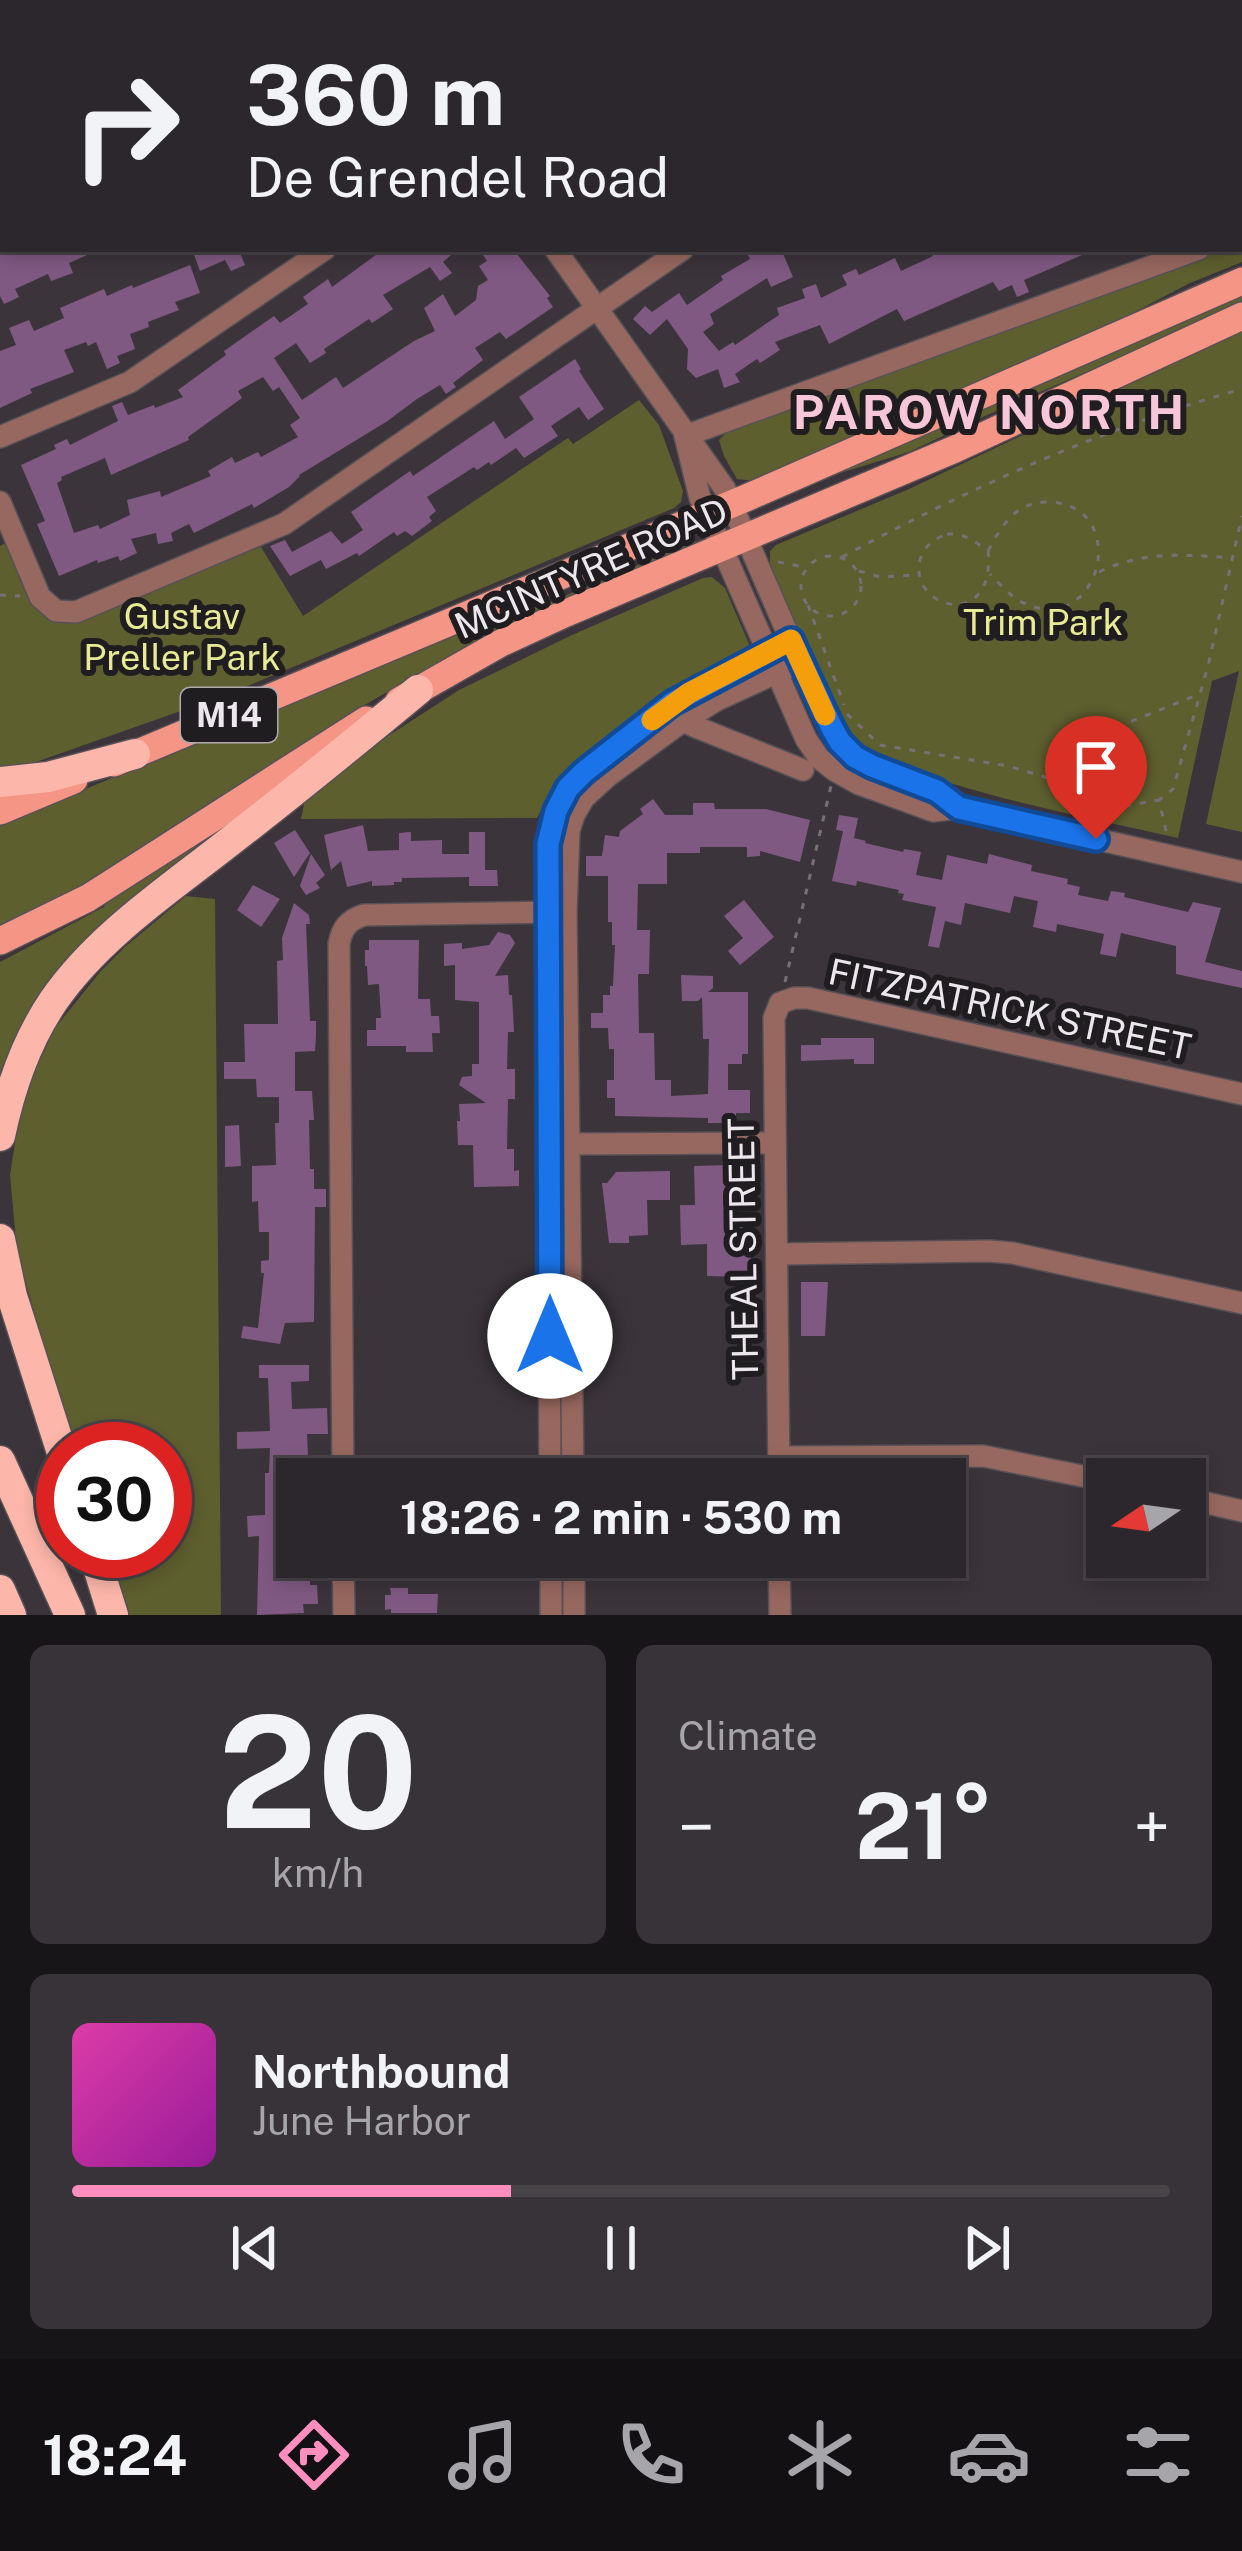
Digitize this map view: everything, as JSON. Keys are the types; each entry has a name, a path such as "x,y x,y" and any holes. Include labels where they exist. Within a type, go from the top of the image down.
{"highway":[{"path":"0,1136 8,1099 35,1034 80,967 164,893 418,690"},
{"path":"0,782 48,777 135,754"},
{"path":"0,1239 12,1296 52,1422"},
{"path":"0,1304 43,1422"},
{"path":"0,1461 70,1615"},
{"path":"0,1590 11,1615"}],"main road":[{"name":"MCINTYRE ROAD","path":"0,811 720,509 1242,281"},
{"name":"MCINTYRE ROAD","path":"0,941 88,898 315,751 501,643 955,448 1242,316"}],"street":[{"path":"0,437 130,382 321,252"},
{"path":"557,252 710,465 720,509 773,662 819,758 859,784 933,811 959,808 1242,872"},
{"path":"0,502 40,597 56,611 76,612 284,524 679,252"},
{"path":"685,436 1191,252"},
{"path":"734,542 840,742 855,757 937,791 959,808"},
{"path":"572,1458 557,912 569,831 584,798 678,712 717,700 795,651"},
{"path":"678,712 803,770"},
{"path":"343,1458 340,936 347,923 364,914 557,912"},
{"name":"FITZPATRICK STREET","path":"777,1010 794,998 808,998 1242,1094"},
{"name":"THEAL STREET","path":"777,1010 779,1458"},
{"path":"560,1144 775,1143"},
{"path":"551,1458 560,1144"},
{"path":"777,1255 1012,1253 1242,1303"},
{"path":"948,1458 982,1456 1086,1477"},
{"path":"1206,1502 1242,1510"},
{"path":"343,1578 344,1615"},
{"path":"551,1578 551,1615"},
{"path":"574,1578 574,1615"},
{"path":"779,1578 780,1615"}],"path":[{"path":"1242,389 1092,437 968,492 842,557 823,556 807,568 801,586 847,713 880,745 1009,766 1092,791 1120,807 1159,800 1173,789 1242,516"},
{"path":"988,551 970,537 947,534 926,546 918,575 934,598 956,604 976,596 990,574 988,551 1000,527 1012,514 1043,501 1076,510 1097,537 1100,555 1088,589 1075,601 1058,607 1022,603 990,574"},
{"path":"1097,573 1138,556 1232,558"},
{"path":"842,557 858,570 880,577 918,575"},
{"path":"773,560 807,568"},
{"path":"808,605 825,616 844,614 862,590 858,570"},
{"path":"1092,791 1099,734 1200,694"},
{"path":"777,1010 831,784"},
{"path":"1159,800 1166,831"}],"green space":[{"path":"1213,252 1242,252 1242,262 1190,283 1066,348 756,481 737,479 719,440 724,429"},
{"path":"1242,294 1242,304 909,452 840,473 762,507 760,502"},
{"name":"Trim Park","path":"1242,331 1242,832 1206,824 1239,671 1212,681 1178,838 978,791 896,766 863,748 829,704 770,565 770,551"},
{"name":"Gustav Preller Park","path":"639,400 659,425 683,491 674,508 226,695 0,772 0,546 6,543 35,607 57,621 72,623 261,547 303,616 568,438 573,444"},
{"path":"695,541 471,643 351,713 81,888 0,926 0,825 490,619 548,603"},
{"path":"712,577 725,588 749,644 745,652 656,701 601,741 576,764 537,818 301,819 305,799 316,790 459,690 572,635"},
{"path":"244,810 76,949 32,1007 0,1073 0,962 104,907 108,899"},
{"path":"186,896 215,899 221,1615 123,1615 112,1578 192,1578 192,1422 65,1422 17,1251 10,1175 22,1099 55,1028 126,946"}],"building":[{"path":"0,252 94,252 69,263 73,273 51,281 48,274 15,289 19,297 4,304"},
{"path":"193,252 242,252 245,265 231,271 225,260 200,271"},
{"path":"380,252 455,252 443,262 452,273 440,281 430,267 383,295 393,309 372,323 369,319 310,363 296,343 274,358 302,400 336,377 343,388 435,331 424,308 443,294 455,316 476,300 478,286 488,280 479,266 487,261 481,252 515,252 550,296 553,307 506,339 500,332 475,348 483,360 446,394 440,385 254,508 252,504 194,533 189,524 171,533 173,541 158,544 156,533 131,539 137,553 120,561 118,556 97,560 59,576 37,524 45,521 21,465 67,439 70,445 118,421 112,406 122,402 128,415 183,397 178,390 226,355 224,351 274,316 280,323 308,304 303,297 328,279 332,287","holes":["263,377 273,391 279,387 300,418 290,425 298,437 261,457 258,452 235,463 232,457 208,471 211,476 161,497 160,491 127,500 130,515 100,529 98,525 74,533 57,483 61,477 105,458 111,475 189,440 242,398 238,391"]},
{"path":"746,252 782,252 793,277 771,287 767,278 710,314 714,324 703,332 719,351 779,315 777,308 805,298 802,289 816,284 821,298 847,285 842,275 856,269 859,275 895,258 901,271 933,256 931,252 1089,252 1024,280 1029,292 1017,297 1012,285 999,291 993,282 904,321 897,309 829,344 820,325 775,342 780,350 760,363 757,359 735,374 740,382 724,388 718,369 696,378 687,369 688,349 667,319 650,335 633,319 645,306 652,312 679,293 687,305 750,259"},
{"path":"190,265 200,293 175,302 179,310 130,334 135,349 117,356 120,363 107,369 96,342 64,350 74,372 30,389 32,393 0,408 0,351 16,345 9,328 29,320 34,331 64,318 60,308 104,289 107,296"},
{"path":"575,359 604,409 588,420 579,407 551,426 558,436 524,458 516,448 491,465 474,467 427,497 436,511 429,517 432,521 412,536 394,532 359,556 326,569 321,560 290,576 270,546 285,540 292,552 331,531 342,544 363,530 351,512 410,471 413,476 494,421 505,439 534,419 519,397"},
{"path":"653,799 665,815 693,815 693,803 714,803 715,809 766,809 810,820 800,862 760,851 760,856 747,857 747,847 700,847 700,853 667,853 667,884 638,884 637,930 650,930 649,974 638,974 639,1033 654,1033 655,1080 671,1080 671,1096 708,1094 709,1039 703,1039 702,997 682,1001 681,975 713,976 708,992 748,992 748,1054 742,1054 742,1064 728,1064 728,1090 750,1090 750,1113 736,1113 736,1123 615,1116 615,1098 607,1098 607,1080 614,1080 614,1049 609,1049 608,1028 591,1028 591,1013 603,1013 603,995 610,995 615,945 612,922 608,922 608,876 586,876 586,856 602,856 605,835 619,837"},
{"path":"839,815 858,818 854,838 865,843 921,852 916,875 942,880 947,855 987,864 989,854 1068,879 1067,884 1080,887 1078,895 1108,901 1111,891 1125,893 1124,897 1188,912 1193,902 1221,908 1205,962 1242,971 1242,988 1176,974 1176,946 1121,933 1116,957 1100,954 1104,934 1057,924 1056,932 1033,927 1038,901 1014,896 1010,913 965,903 961,925 945,921 939,948 928,946 936,907 902,900 904,894 899,890 832,881 843,831 836,830"},
{"path":"363,825 368,851 399,850 399,833 411,832 411,841 442,840 442,854 469,854 469,832 485,832 485,870 497,870 498,886 469,886 469,877 402,878 394,885 372,886 372,881 347,887 341,861 331,870 324,835"},
{"path":"295,830 310,853 294,877 274,843"},
{"path":"311,854 325,875 316,883 320,888 306,895 300,886"},
{"path":"253,885 280,899 261,927 237,910"},
{"path":"744,900 774,937 740,965 728,951 743,938 724,916"},
{"path":"294,903 309,915 310,1021 316,1021 315,1051 295,1052 295,1091 312,1091 310,1169 314,1169 314,1189 326,1189 326,1207 315,1207 314,1322 285,1323 280,1344 241,1338 243,1326 258,1328 261,1261 269,1260 269,1232 259,1232 258,1201 252,1202 252,1166 276,1165 279,1097 257,1097 256,1079 224,1079 224,1062 245,1062 244,1024 278,1024 277,961 283,960 282,938"},
{"path":"498,932 510,935 515,943 495,976 508,975 512,995 514,1032 508,1032 507,1069 515,1069 515,1099 508,1099 507,1149 514,1149 519,1186 474,1187 473,1145 458,1145 457,1121 459,1104 486,1103 459,1085 462,1077 472,1076 472,1064 479,1064 479,1002 455,1000 455,965 444,966 444,944 462,943 462,949 489,945"},
{"path":"369,940 419,940 418,999 430,999 431,1016 439,1016 440,1033 432,1033 433,1052 367,1046 367,1030 376,1030 376,1018 381,1018 379,984 368,985 365,966"},
{"path":"821,1038 874,1038 874,1064 854,1064 854,1059 801,1061 801,1045 821,1045"},
{"path":"239,1125 241,1166 225,1167 225,1126"},
{"path":"730,1165 730,1171 752,1170 750,1194 735,1194 736,1227 752,1227 750,1277 707,1276 707,1244 681,1245 680,1205 695,1205 694,1166"},
{"path":"670,1171 670,1200 647,1200 648,1235 629,1236 629,1243 609,1243 602,1183 616,1172"},
{"path":"801,1282 828,1282 825,1336 801,1336"},
{"path":"259,1365 309,1365 309,1381 291,1382 292,1409 327,1408 328,1434 307,1434 308,1458 276,1458 276,1578 310,1578 310,1585 317,1585 318,1604 303,1604 304,1613 257,1615 259,1536 248,1537 247,1516 265,1515 270,1448 237,1449 237,1432 270,1431 268,1378 259,1378"},
{"path":"390,1588 408,1588 408,1594 438,1594 437,1613 385,1610"}],"slow traffic":[{"path":"652,720 689,693 791,640 825,715"}],"district":[{"name":"PAROW NORTH","path":"990,411"}],"route":[{"path":"550,1336 548,844 556,811 568,788 584,772 672,703 791,640 832,728 855,757 937,791 959,808 1096,839"}]}
